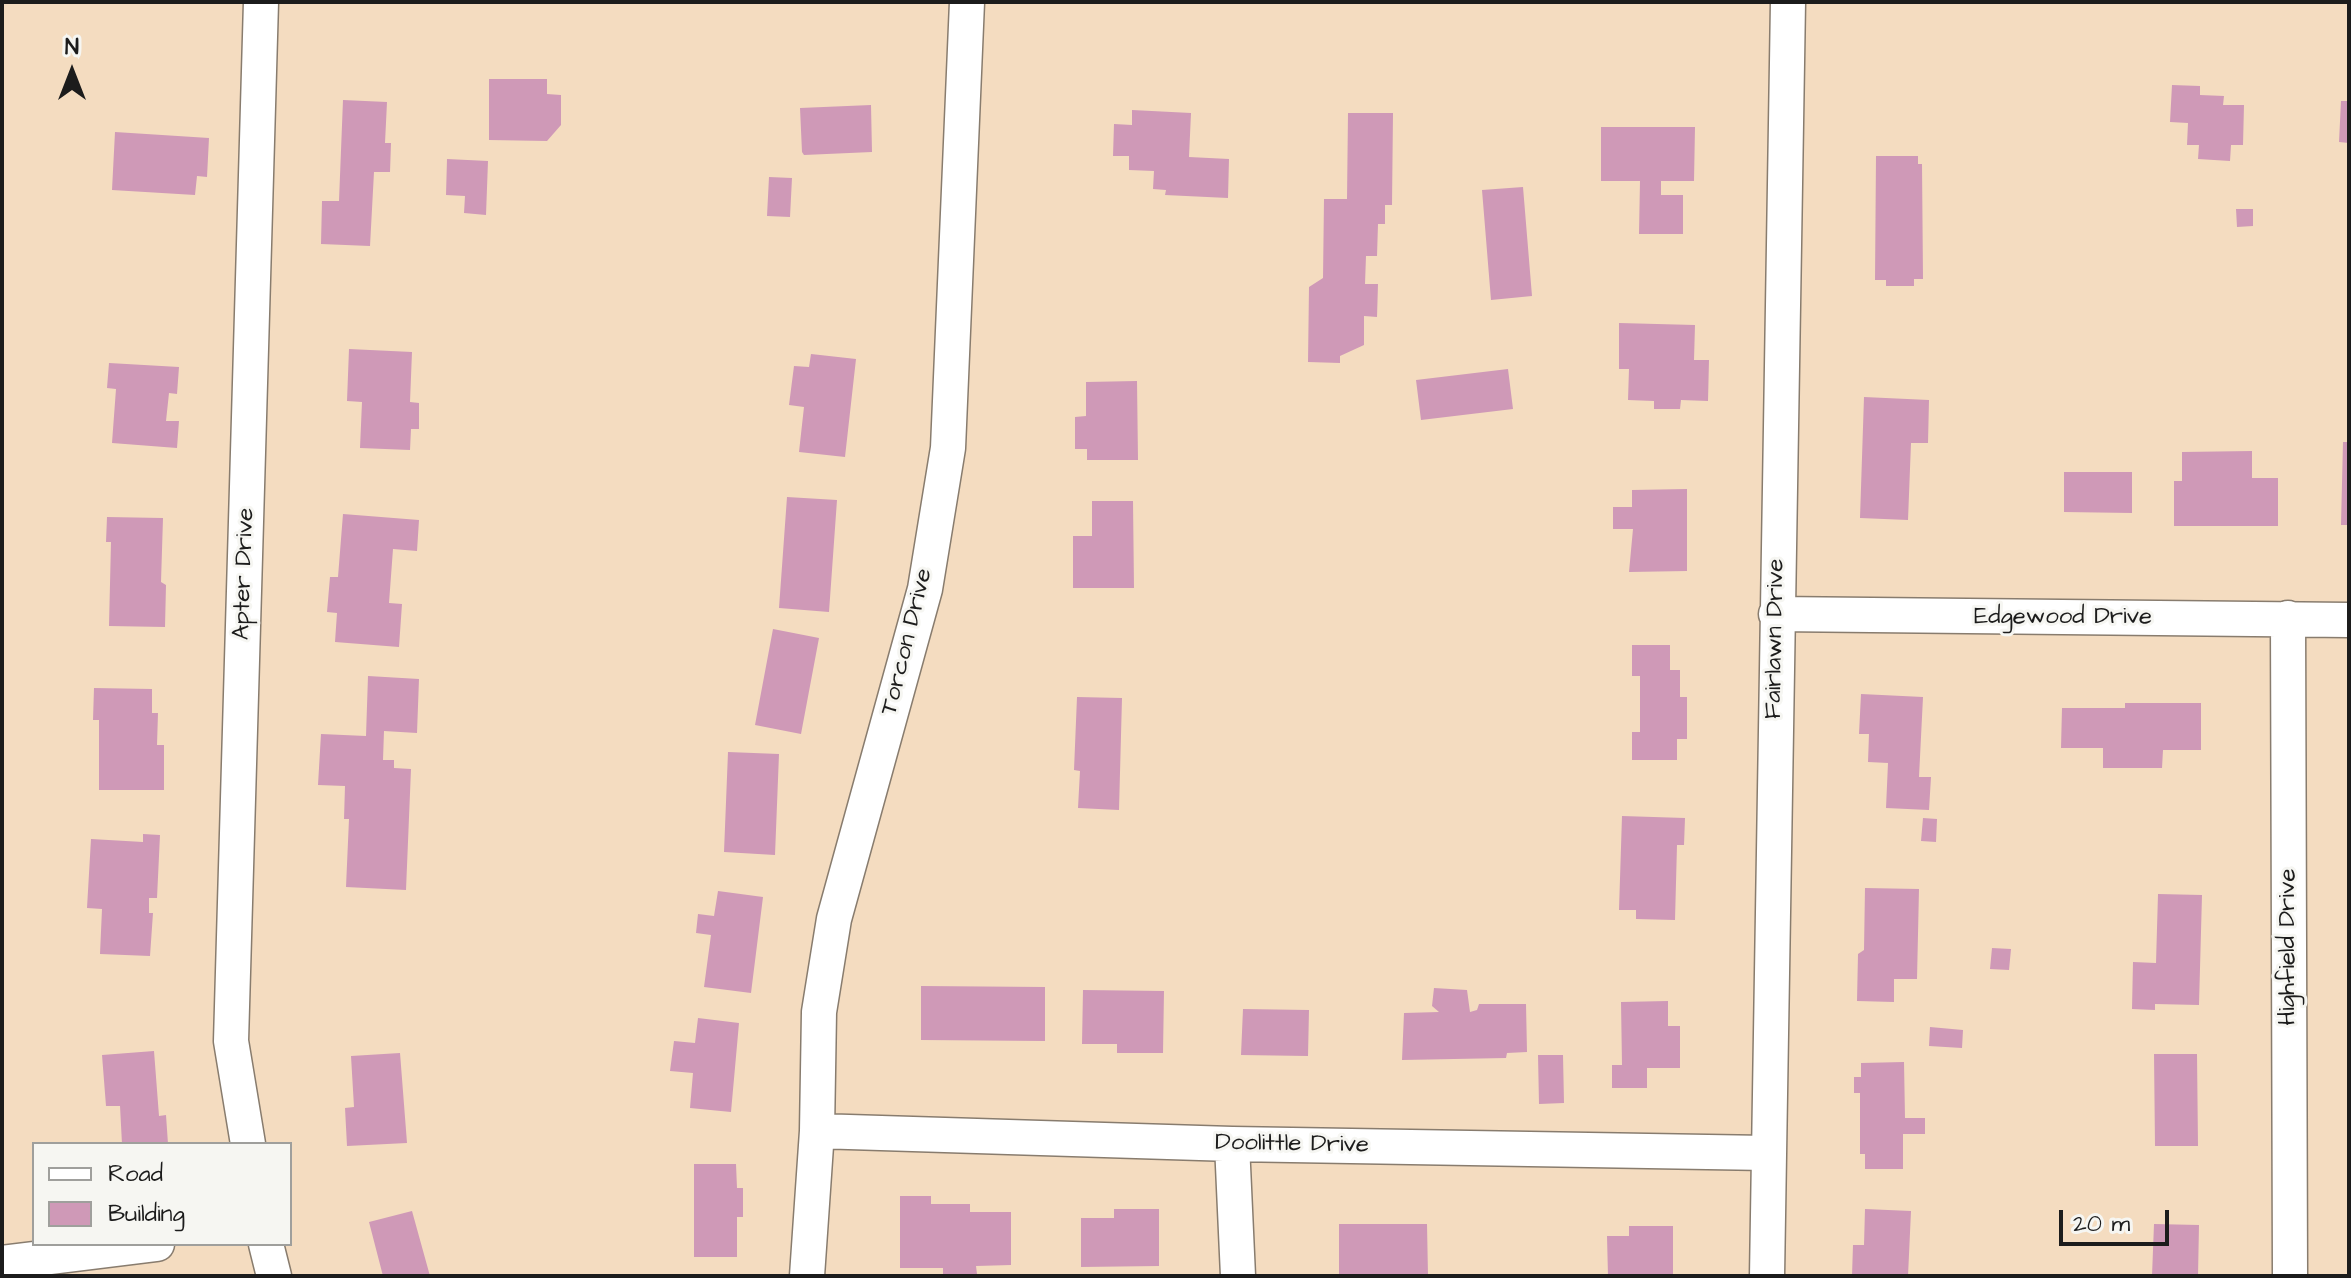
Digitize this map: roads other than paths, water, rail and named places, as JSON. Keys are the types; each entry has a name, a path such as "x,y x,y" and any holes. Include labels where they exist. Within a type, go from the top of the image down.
{"street":[{"name":"Apter Drive","path":"248,1142 231,1041 261,2"},
{"name":"Torcon Drive","path":"807,1276 817,1131 819,1012 834,919 925,589 948,448 967,2"},
{"name":"Fairlawn Drive","path":"1767,1276 1788,2"},
{"name":"Edgewood Drive","path":"1776,614 2349,620"},
{"name":"Highfield Drive","path":"2288,618 2290,1276"},
{"name":"Doolittle Drive","path":"817,1131 1232,1144 1767,1153"},
{"path":"1232,1144 1238,1276"},
{"path":"2,1263 141,1246"},
{"path":"266,1246 274,1276"}]}
